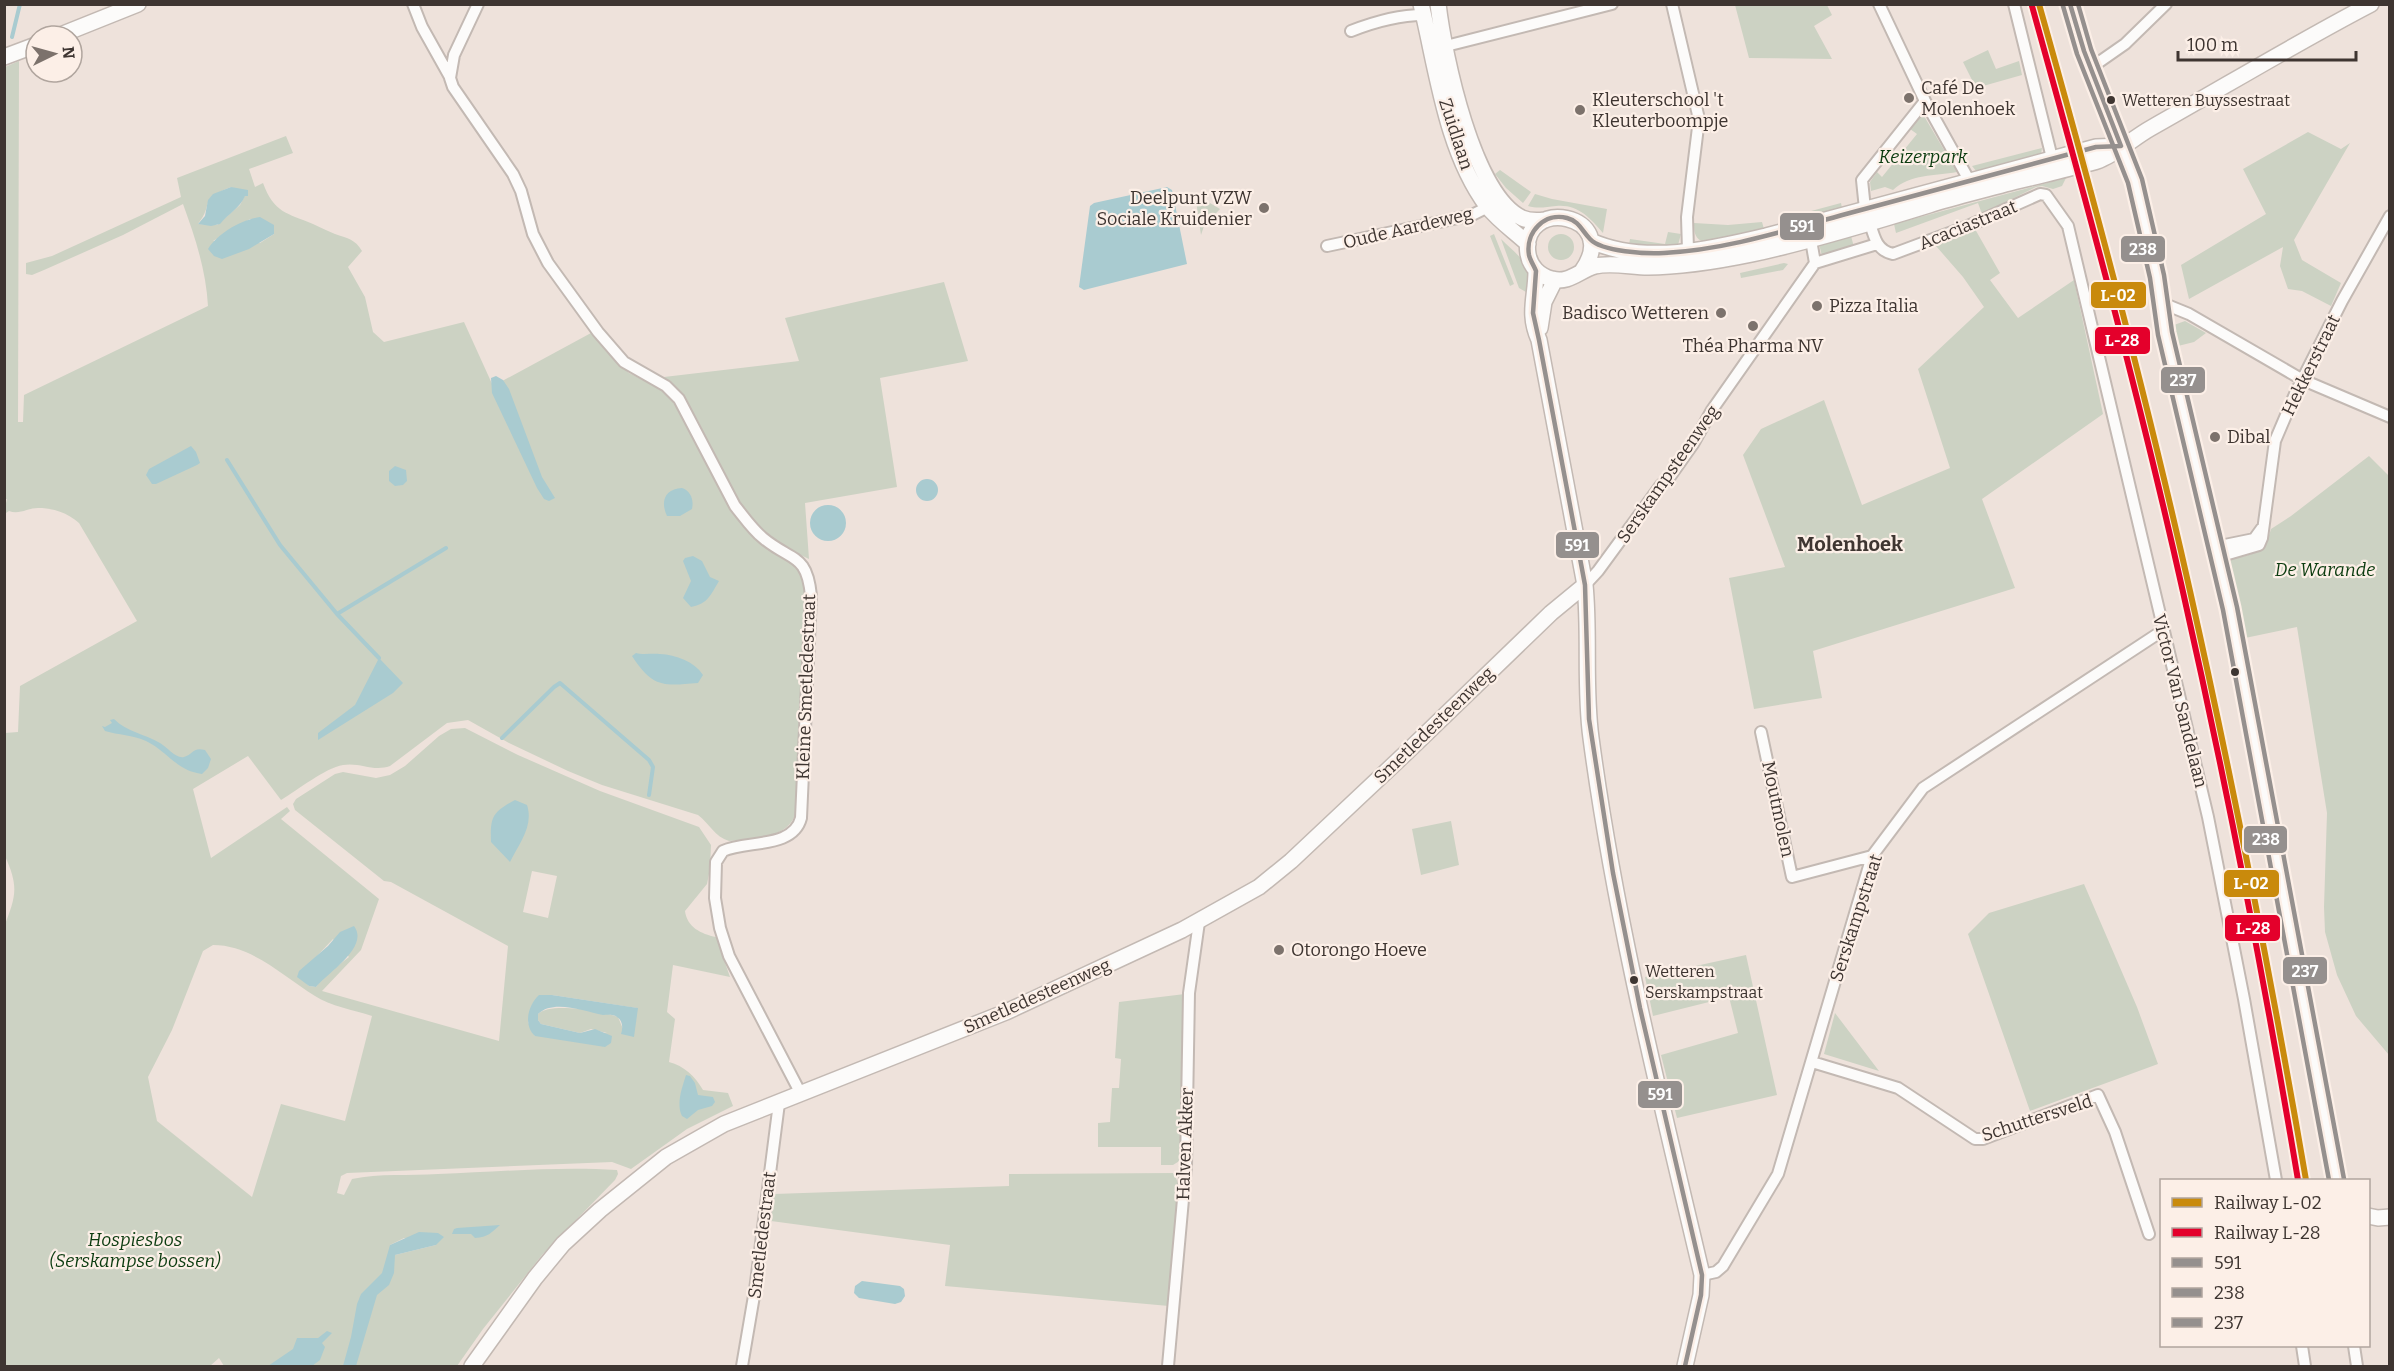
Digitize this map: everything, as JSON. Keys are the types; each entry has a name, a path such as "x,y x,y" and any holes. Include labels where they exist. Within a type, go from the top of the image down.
{"street":[{"path":"84,26 138,4"},
{"name":"Kleine Smetledestraat","path":"413,4 422,27 458,95 513,174 521,191 533,234 548,263 598,332 624,362 666,386 679,399 735,506 763,538 804,566 809,574 811,596 799,827 789,835 780,838 723,851 716,862 714,876 720,928 729,956 801,1094"},
{"path":"450,78 454,55 478,4"},
{"name":"Zuidlaan","path":"1438,4 1466,130 1482,170 1501,199 1516,214 1531,220 1545,220"},
{"path":"1446,46 1612,4"},
{"path":"1671,4 1699,118 1687,217 1688,250"},
{"path":"1879,4 1924,100 1970,187"},
{"path":"2014,4 2052,158"},
{"path":"2070,4 2084,51 2135,181 2162,303 2165,333 2232,619 2337,1179"},
{"path":"2092,67 2126,44 2166,4"},
{"path":"2121,146 2299,42 2371,4"},
{"path":"1351,31 1422,10"},
{"name":"Zuidlaan","path":"1422,10 1445,106 1460,155 1474,187 1503,224 1528,244"},
{"path":"4,57 24,50"},
{"path":"1811,240 1815,263 1877,244 1868,216 1862,180 1924,100"},
{"name":"Acaciastraat","path":"1591,241 1606,248 1653,253 1723,246 1868,216 2121,146"},
{"name":"Acaciastraat","path":"1970,187 2052,158 2072,160"},
{"name":"Acaciastraat","path":"1877,244 1883,251 1893,254 1960,229 2040,194 2046,195 2068,226"},
{"name":"Oude Aardeweg","path":"1327,246 1472,215 1488,207"},
{"path":"1539,340 1544,302 1555,280 1536,271 1529,259 1528,244 1532,231 1545,220 1558,216 1579,223 1587,231 1592,252 1589,262 1582,271"},
{"name":"Acaciastraat","path":"1555,280 1568,279 1582,271 1603,265 1647,267 1703,263 1811,240 1868,216"},
{"name":"Hekkerstraat","path":"2217,552 2254,538 2263,525 2275,441 2342,301 2390,216"},
{"name":"Victor Van Sandelaan","path":"2068,226 2208,817 2244,999 2276,1179"},
{"name":"Serskampsteenweg","path":"1585,585 1661,485 1669,478 1712,410 1815,263"},
{"path":"1536,271 1532,318 1539,340 1585,585 1589,622 1590,729 1610,855 1643,1021 1702,1275 1701,1295 1685,1366"},
{"path":"2162,303 2189,314 2303,380 2389,416"},
{"name":"Smetledesteenweg","path":"472,1366 535,1278 563,1244 600,1210 666,1157 724,1124 1006,1011 1199,922 1250,893 1291,861 1551,613 1585,585"},
{"name":"Serskampstraat","path":"1702,1275 1716,1272 1723,1266 1778,1174 1872,856 1923,788 2163,631"},
{"name":"Moutmolen","path":"1761,732 1792,877 1872,856"},
{"name":"Halven Akker","path":"1168,1366 1186,1166 1189,993 1199,922"},
{"name":"Schuttersveld","path":"1812,1062 1898,1088 1975,1138 1983,1139 2098,1095 2115,1132 2149,1234"},
{"name":"Smetledestraat","path":"742,1366 755,1290 779,1103"},
{"path":"2370,1216 2390,1217"},
{"path":"2302,1347 2305,1366"},
{"path":"2354,1347 2357,1366"}],"green space":[{"path":"1735,5 1827,5 1832,15 1814,26 1832,59 1749,58"},
{"path":"1988,50 1996,69 2019,61 2022,75 1976,88 1963,62"},
{"name":"Hospiesbos (Serskampse bossen)","path":"19,61 18,422 23,422 24,395 208,306 196,241 183,204 123,235 32,275 26,274 26,263 52,256 181,197 177,178 286,136 293,153 249,169 255,187 263,183 272,201 282,211 357,244 362,251 348,267 365,297 373,332 384,342 464,322 493,386 591,333 618,364 629,373 659,388 676,405 734,511 801,572 805,585 805,604 796,812 786,828 778,833 759,838 729,841 720,836 698,815 602,785 568,771 509,743 468,720 447,723 390,766 378,768 349,764 336,767 281,800 248,756 193,789 211,858 287,807 290,811 281,819 379,899 361,950 322,991 499,1041 508,946 391,882 384,881 295,810 293,804 296,799 335,774 343,772 376,778 390,775 405,766 439,736 451,729 465,728 518,755 600,791 699,827 711,845 707,884 685,911 686,917 696,929 716,937 730,977 673,965 667,1012 675,1019 669,1062 689,1072 703,1090 728,1093 733,1106 687,1129 631,1169 612,1162 347,1173 341,1176 337,1193 344,1195 352,1179 373,1176 550,1169 617,1170 615,1180 542,1255 483,1329 457,1366 224,1366 219,1358 210,1366 5,1366 4,927 13,899 14,884 5,856 5,733 18,732 20,686 137,621 75,519 44,508 6,513 7,499 4,499 5,67","holes":["231,187 245,195 240,205 217,225 198,224 210,199","250,219 274,234 260,243 213,241","532,871 557,876 548,918 523,912","333,939 349,957 323,977 316,987 309,986 304,981 316,957","213,945 241,950 267,963 321,999 372,1016 345,1121 281,1104 252,1197 157,1121 148,1077 172,1030 203,951","552,995 637,1008 623,1029 618,1017 610,1015 564,1008 544,1010 538,1014 541,1024 580,1033 591,1029 607,1033 535,1036 528,1022","404,1238 436,1245 395,1255 390,1245"]},
{"name":"Keizerpark","path":"1924,116 1957,172 1915,178 1893,190 1885,187 1871,191 1870,182 1877,172 1882,177 1917,134 1910,129 1918,117"},
{"path":"2308,132 2341,149 2350,143 2294,240 2302,260 2341,283 2331,306 2302,291 2288,289 2280,266 2283,247 2189,299 2181,265 2266,214 2243,169"},
{"path":"2042,148 2041,155 1977,172 1972,166"},
{"path":"1500,170 1531,192 1523,203 1506,188 1495,174"},
{"path":"2066,178 2062,186 2053,189 2036,187 1982,214 1978,203 1896,233 1894,224"},
{"path":"1195,194 1220,209 1204,226 1201,235"},
{"path":"1535,194 1607,209 1603,233 1588,217 1571,207 1528,206"},
{"path":"1841,203 1842,208 1787,223 1785,218"},
{"path":"1762,222 1764,229 1702,241 1697,238 1694,231 1694,223 1728,225"},
{"path":"1975,229 2000,273 1990,280 2018,318 2074,280 2103,414 1982,499 2015,588 1813,651 1822,698 1754,709 1729,578 1785,567 1743,455 1761,429 1824,400 1862,505 1950,468 1918,369 1984,307 1963,277 1936,246"},
{"path":"1668,232 1681,234 1678,245 1629,245 1630,239 1665,244"},
{"path":"1494,234 1514,284 1510,286 1490,236"},
{"path":"1561,234 1570,238 1574,247 1570,256 1561,260 1552,256 1548,247 1552,238"},
{"path":"1851,236 1854,247 1822,256 1819,244"},
{"path":"1501,239 1519,256 1526,268 1528,282 1526,292 1519,288"},
{"path":"1788,264 1783,270 1741,278 1740,273"},
{"path":"944,282 968,361 880,378 897,487 805,503 809,559 790,550 749,519 733,494 689,406 664,377 799,361 785,318"},
{"path":"2185,321 2206,333 2194,342 2178,346 2174,325"},
{"name":"De Warande","path":"2369,456 2389,476 2389,1055 2356,1016 2337,975 2325,932 2327,813 2297,627 2245,638 2229,560 2256,552 2265,544 2271,529"},
{"path":"1451,821 1459,865 1421,875 1412,829"},
{"path":"2084,884 2137,1007 2158,1064 2030,1111 1968,934 1989,913"},
{"path":"1746,955 1777,1095 1677,1118 1661,1055 1738,1033 1729,997 1653,1016 1645,977"},
{"path":"1185,994 1181,1160 1173,1165 1161,1165 1161,1147 1098,1147 1098,1123 1110,1122 1112,1088 1119,1088 1121,1059 1115,1058 1119,1002"},
{"path":"1835,1013 1879,1071 1824,1054"},
{"path":"1173,1173 1179,1184 1169,1306 945,1286 950,1245 771,1221 774,1194 1009,1186 1009,1174"}],"water":[{"path":"231,187 248,190 248,196 245,196 220,224 211,226 198,224 205,216 208,200 213,194"},
{"path":"1167,187 1172,190 1187,264 1084,290 1079,287 1090,206 1094,203"},
{"path":"260,217 274,225 274,234 249,249 222,259 214,256 208,249 231,228"},
{"path":"496,376 503,380 509,389 542,477 555,498 549,501 544,499 537,488 492,393 491,378"},
{"path":"191,446 200,463 152,484 146,475 149,469"},
{"path":"395,466 406,470 407,481 403,485 395,486 389,481 389,471"},
{"path":"927,479 935,482 938,490 935,498 927,501 919,498 916,490 919,482"},
{"path":"682,488 691,496 692,509 680,516 667,516 664,501 668,493"},
{"path":"828,505 841,510 846,523 841,536 828,541 815,536 810,523 815,510"},
{"path":"693,556 702,561 710,577 719,581 705,601 691,607 683,598 691,581 683,561"},
{"path":"636,653 678,657 690,662 703,675 698,683 676,685 660,683 646,674 639,666 632,656"},
{"path":"379,658 403,683 393,693 318,740 318,733 355,705"},
{"path":"114,719 125,727 160,743 178,756 184,757 195,750 205,750 211,759 208,768 202,774 193,772 179,765 146,741 105,731 102,726 105,727 112,723 110,720"},
{"path":"515,800 527,805 529,820 510,862 491,842 491,826 497,812"},
{"path":"354,926 357,934 352,951 316,987 309,986 297,977 299,971 328,946 340,932"},
{"path":"539,995 638,1008 634,1037 621,1034 621,1023 615,1016 560,1007 544,1010 538,1014 538,1020 541,1024 580,1033 595,1029 612,1036 611,1043 605,1047 535,1036 529,1026 528,1015"},
{"path":"686,1075 690,1076 695,1083 698,1095 713,1097 715,1102 712,1106 698,1110 687,1119 680,1111 680,1096"},
{"path":"500,1225 483,1237 475,1238 471,1234 452,1234 457,1228"},
{"path":"419,1232 438,1233 444,1237 436,1245 395,1255 394,1273 389,1285 377,1295 356,1366 343,1366 361,1294 382,1273 390,1245"},
{"path":"862,1281 900,1286 904,1289 905,1296 901,1302 895,1304 859,1298 854,1293 855,1286"},
{"path":"327,1331 332,1333 322,1343 325,1347 320,1360 312,1366 268,1366 293,1349 297,1338 318,1338"}],"waterway":[{"path":"12,37 20,4"},
{"path":"227,460 280,545 337,614 379,658"},
{"path":"337,614 446,548"},
{"path":"502,738 560,683 649,760 653,767 649,795"}],"rail line":[{"name":"L-02","path":"2039,4 2119,297 2190,591 2252,885 2306,1179"},
{"name":"L-28","path":"2032,6 2111,298 2183,592 2245,885 2298,1179"}],"transit line":[{"name":"591","path":"2070,4 2084,51 2121,146"},
{"name":"237","path":"2078,4 2091,49 2142,179 2164,275 2172,332 2237,607 2344,1179"},
{"name":"238","path":"2063,6 2077,54 2128,183 2150,278 2158,335 2223,610 2329,1179"},
{"name":"591","path":"1536,271 1529,255 1530,239 1538,226 1551,218 1571,219 1590,239 1604,247 1647,253 1687,251 1756,238 2096,147 2121,146"},
{"name":"591","path":"1536,271 1533,313 1585,585 1589,719 1613,873 1640,1008 1702,1275 1701,1295 1685,1366"}],"place":[{"name":"Café De Molenhoek","path":"1909,98"},
{"name":"Wetteren Buyssestraat","path":"2111,100"},
{"name":"Kleuterschool 't Kleuterboompje","path":"1580,110"},
{"name":"Deelpunt VZW Sociale Kruidenier","path":"1264,208"},
{"name":"Pizza Italia","path":"1817,306"},
{"name":"Badisco Wetteren","path":"1721,313"},
{"name":"Théa Pharma NV","path":"1753,326"},
{"name":"Dibal","path":"2215,437"},
{"name":"Otorongo Hoeve","path":"1279,950"},
{"name":"Wetteren Serskampstraat","path":"1634,980"}],"district":[{"name":"Molenhoek","path":"1850,544"}]}
